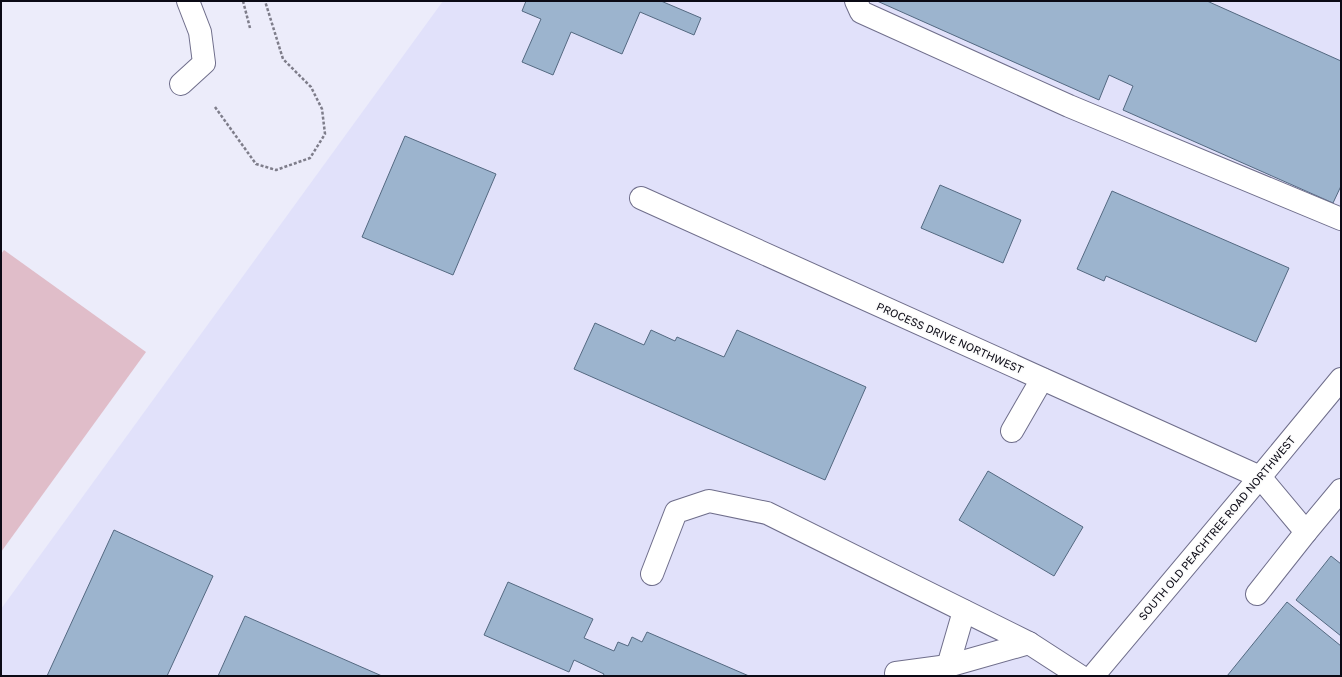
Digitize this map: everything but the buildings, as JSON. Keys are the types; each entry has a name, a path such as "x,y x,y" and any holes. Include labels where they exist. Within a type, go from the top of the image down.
{"street":[{"path":"181,84 204,63 200,32 188,1"},
{"path":"856,1 861,12 1068,106 1341,219"},
{"name":"PROCESS DRIVE NORTHWEST","path":"641,198 1260,478"},
{"path":"1012,431 1042,379"},
{"name":"SOUTH OLD PEACHTREE ROAD NORTHWEST","path":"1093,676 1260,478 1341,379"},
{"path":"1260,478 1306,532"},
{"path":"1257,594 1341,490"},
{"path":"652,574 676,512 709,502 767,513 1029,642 1080,676"},
{"path":"948,666 964,611"},
{"path":"896,673 948,666 1029,642"}],"path":[{"path":"243,1 250,28"},
{"path":"215,107 256,164 276,170 310,158 325,134 322,109 311,87 283,60 265,1"}],"shaded area":[{"path":"443,1 1341,1 1341,676 1,676 1,609"},
{"path":"4,250 146,352 1,552 1,254"}]}
